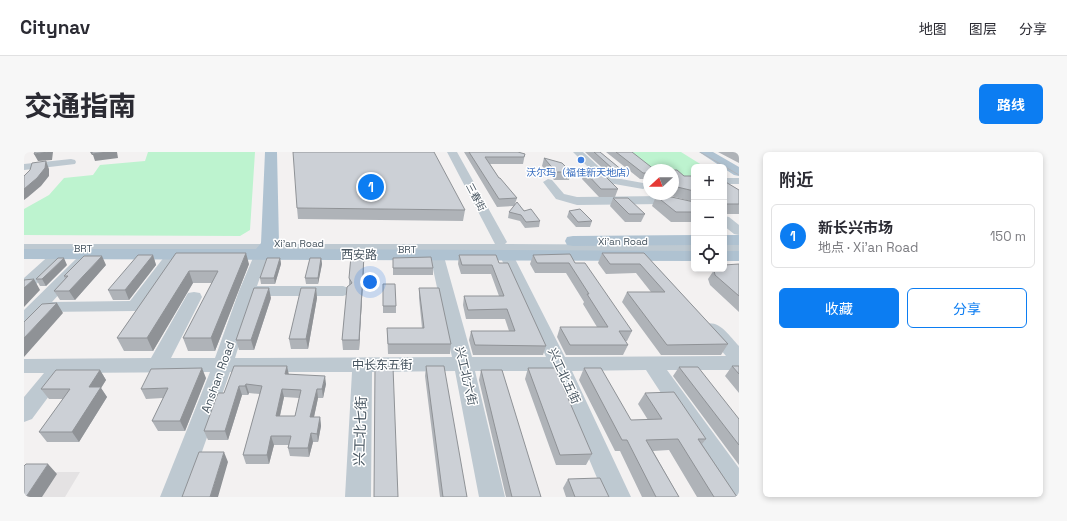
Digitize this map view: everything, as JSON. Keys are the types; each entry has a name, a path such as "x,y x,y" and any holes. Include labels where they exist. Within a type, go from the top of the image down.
{"main road":[{"name":"Anshan Road","path":"263,152 263,248"},
{"name":"Anshan Road","path":"263,248 271,152"},
{"path":"691,152 711,164"},
{"path":"705,152 739,172"},
{"path":"727,174 739,181"},
{"name":"Xi'an Road","path":"24,243 263,248 504,249 691,240"},
{"path":"727,240 739,240"},
{"name":"西安路","path":"24,254 174,255 263,248 437,255 504,249 645,257 691,256"},
{"path":"727,256 739,256"}],"street":[{"name":"三春街","path":"452,152 504,249"},
{"path":"578,152 607,180 643,187"},
{"path":"24,167 69,162"},
{"path":"621,172 633,182 643,187"},
{"path":"727,182 739,181"},
{"path":"548,182 560,197 577,201 643,199"},
{"path":"727,184 739,192"},
{"path":"727,222 739,231"},
{"name":"BRT","path":"24,248 691,249"},
{"name":"Anshan Road","path":"173,497 223,365 247,291 263,248"},
{"name":"兴工北五街","path":"504,249 559,364 618,497"},
{"path":"727,249 739,249"},
{"path":"24,287 60,254"},
{"path":"24,320 89,254"},
{"path":"38,306 135,306 174,255"},
{"name":"兴工北六街","path":"437,255 464,364 492,497"},
{"path":"645,257 661,273"},
{"path":"247,291 343,291"},
{"path":"157,366 194,297"},
{"path":"703,318 739,358"},
{"name":"中长东五街","path":"24,366 739,363"},
{"path":"652,364 739,490"},
{"name":"兴工北七街","path":"358,497 362,365"},
{"path":"24,413 61,366"}],"shaded area":[{"path":"29,472 80,472 65,497 24,497"}],"green space":[{"path":"148,152 255,152 250,230 240,236 24,235 24,209 49,195 64,178 93,175 100,165 145,161"},
{"path":"630,152 681,152 700,164 691,164 691,179 679,179 679,164 645,164"}],"building":[{"path":"35,152 48,152 34,154"},
{"path":"92,152 108,152 92,154"},
{"path":"293,152 434,152 465,210 297,208"},
{"path":"469,152 518,152 525,154 524,157 485,157 499,178 517,198 499,199"},
{"path":"594,152 600,152 623,171 613,169"},
{"path":"616,152 632,152 647,164 643,164 643,173"},
{"path":"544,158 562,163 571,172 556,172"},
{"path":"46,161 45,168 37,178 24,189 24,176 30,170 32,163"},
{"path":"585,172 601,172 618,189 601,189"},
{"path":"679,172 684,176 691,176 691,190 679,187"},
{"path":"727,183 739,190 739,204 727,204"},
{"path":"613,198 628,198 645,214 629,214"},
{"path":"679,199 691,201 691,212 676,212 661,200 679,200"},
{"path":"517,202 524,211 531,209 540,221 526,222 521,215 509,212"},
{"path":"580,209 592,221 578,222 569,211"},
{"path":"176,253 246,253 211,338 183,338 218,271 189,271 147,338 117,338"},
{"path":"602,253 644,253 728,344 667,345 627,292 665,292 640,264 610,264"},
{"path":"570,254 575,263 585,263 632,331 619,331 628,345 570,345 560,327 608,327 569,263 537,263 533,255"},
{"path":"138,255 153,255 125,290 108,290"},
{"path":"459,255 496,255 499,263 508,263 546,346 475,345 471,331 515,331 507,309 468,310 464,296 504,296 492,265 462,265"},
{"path":"84,256 102,256 69,291 54,291 68,276 64,276"},
{"path":"351,256 364,256 359,340 342,340 347,287 352,283 349,278"},
{"path":"431,257 433,268 393,268 393,258"},
{"path":"58,258 64,258 42,279 36,279"},
{"path":"267,258 280,258 274,278 260,278"},
{"path":"310,258 321,258 318,278 305,278"},
{"path":"739,264 739,296 715,275 714,272 727,272 727,265"},
{"path":"34,279 24,288 24,280"},
{"path":"383,284 395,284 396,306 383,306"},
{"path":"254,288 269,288 251,340 236,340"},
{"path":"301,288 316,288 306,339 289,339"},
{"path":"419,288 439,288 451,344 388,344 387,328 424,328"},
{"path":"57,303 24,338 24,322 42,304"},
{"path":"234,366 287,366 285,374 325,376 322,389 317,389 310,417 320,417 317,434 311,433 308,448 288,448 291,436 271,436 267,455 243,455 262,386 246,384 245,386 239,386 225,431 204,431 218,393 224,393","holes":["282,389 301,390 295,416 276,416"]},
{"path":"426,366 444,366 467,497 443,497"},
{"path":"732,366 739,366 739,374"},
{"path":"375,367 393,367 398,497 374,497"},
{"path":"679,367 698,367 739,419 739,445"},
{"path":"202,368 180,421 152,421 168,388 141,389 151,369"},
{"path":"528,368 555,368 592,454 560,455"},
{"path":"584,368 601,368 631,420 662,419 645,393 674,392 706,439 698,439 737,497 714,497 678,439 646,440 679,497 656,497 627,440 622,440"},
{"path":"56,370 100,370 89,387 101,387 72,432 39,432 70,389 41,389"},
{"path":"481,370 502,370 541,497 512,497"},
{"path":"199,452 224,452 210,497 182,497"},
{"path":"26,464 48,464 26,497 24,497 24,466"},
{"path":"600,478 609,497 575,497 568,479"}],"tram line":[{"path":"700,152 739,175"}],"place":[{"name":"沃尔玛（福佳新天地店）","path":"581,160"},
{"name":"新长兴市场","path":"371,187"}]}
